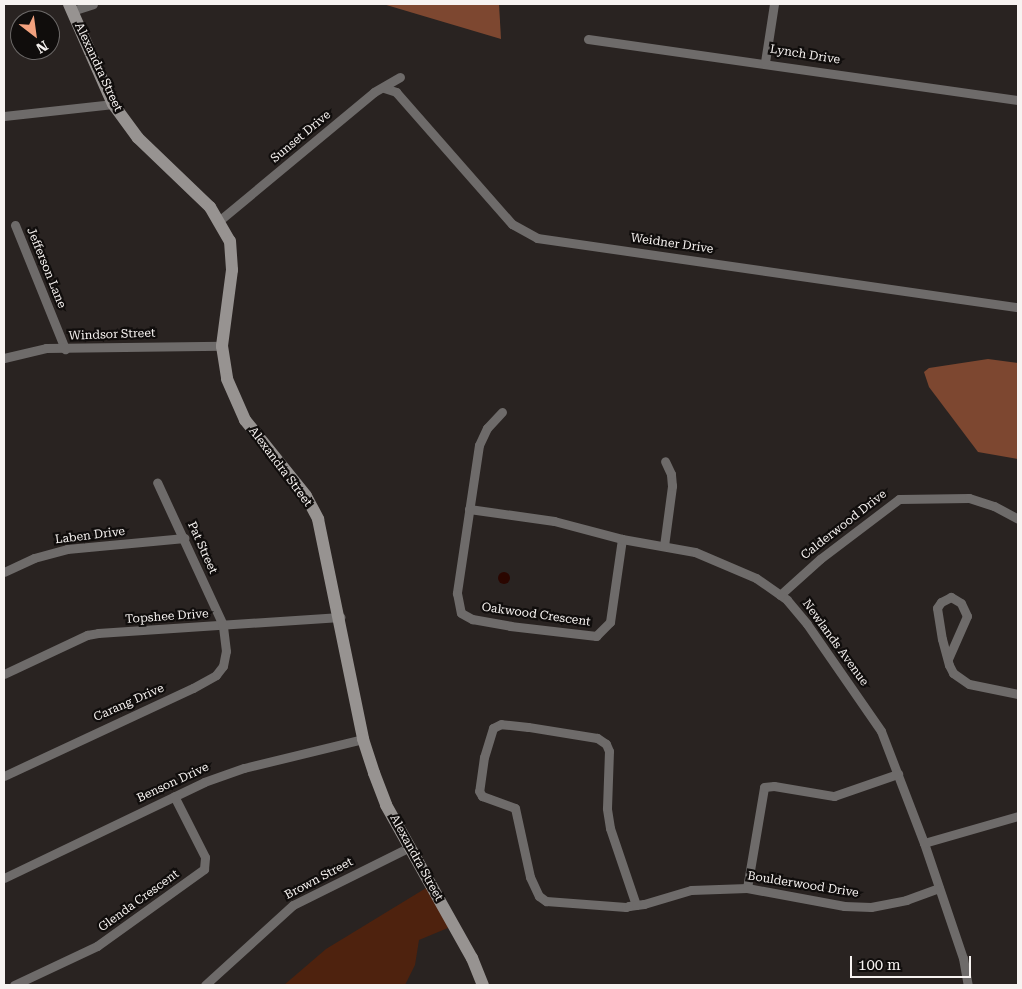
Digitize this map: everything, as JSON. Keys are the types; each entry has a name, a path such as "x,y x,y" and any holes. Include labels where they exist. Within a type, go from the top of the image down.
{"main road":[{"name":"Alexandra Street","path":"70,7 113,104 138,138 199,194 220,220 230,240 233,262 222,346 227,379 234,400 258,438 306,496 318,519 340,617 363,739 386,805 472,958 483,985"}],"street":[{"path":"70,7 93,4"},
{"path":"765,62 774,4"},
{"name":"Lynch Drive","path":"588,39 765,62 1018,100"},
{"name":"Sunset Drive","path":"220,220 374,92 384,88 400,77"},
{"name":"Weidner Drive","path":"384,88 396,92 512,224 538,238 1018,307"},
{"path":"4,116 113,104"},
{"name":"Jefferson Lane","path":"15,225 65,349"},
{"name":"Windsor Street","path":"4,358 37,349 222,346"},
{"name":"Oakwood Crescent","path":"502,412 481,438 457,600 461,613 479,621 582,636 602,633 611,615 622,539"},
{"path":"664,546 672,486 671,474 665,462"},
{"name":"Pat Street","path":"157,482 223,625"},
{"name":"Calderwood Drive","path":"780,595 820,559 899,499 969,498 994,506 1018,519"},
{"name":"Newlands Avenue","path":"469,509 564,522 622,539 696,552 725,563 780,595 802,616 874,719 898,774 924,842 968,985"},
{"name":"Laben Drive","path":"4,572 34,558 67,549 184,538"},
{"path":"948,659 967,616 961,603 951,597 941,602 937,608 948,659 953,673 962,682 1018,694"},
{"name":"Topshee Drive","path":"4,674 87,634 340,617"},
{"name":"Carang Drive","path":"4,776 216,675 226,656 223,625"},
{"name":"Boulderwood Drive","path":"636,905 610,828 607,808 609,752 606,744 597,738 575,733 500,724 492,728 488,739 479,791 482,796 515,808 530,877 544,900 583,906 636,905 691,890 747,888 844,906 871,907 906,900 939,888"},
{"name":"Benson Drive","path":"4,878 174,796 240,770 363,739"},
{"path":"747,888 764,787 772,785 834,796 898,774"},
{"name":"Glenda Crescent","path":"14,985 105,940 204,869 205,857 174,796"},
{"path":"924,842 1018,816"},
{"name":"Brown Street","path":"204,985 293,905 410,847"}],"shaded area":[{"path":"383,4 499,4 501,39"},
{"path":"988,359 1018,363 1018,459 978,452 929,387 924,372 929,368"},
{"path":"502,572 506,572 510,578 506,584 502,584 498,580 498,576"},
{"path":"431,885 455,925 419,940 415,965 405,985 284,985 326,949"}]}
